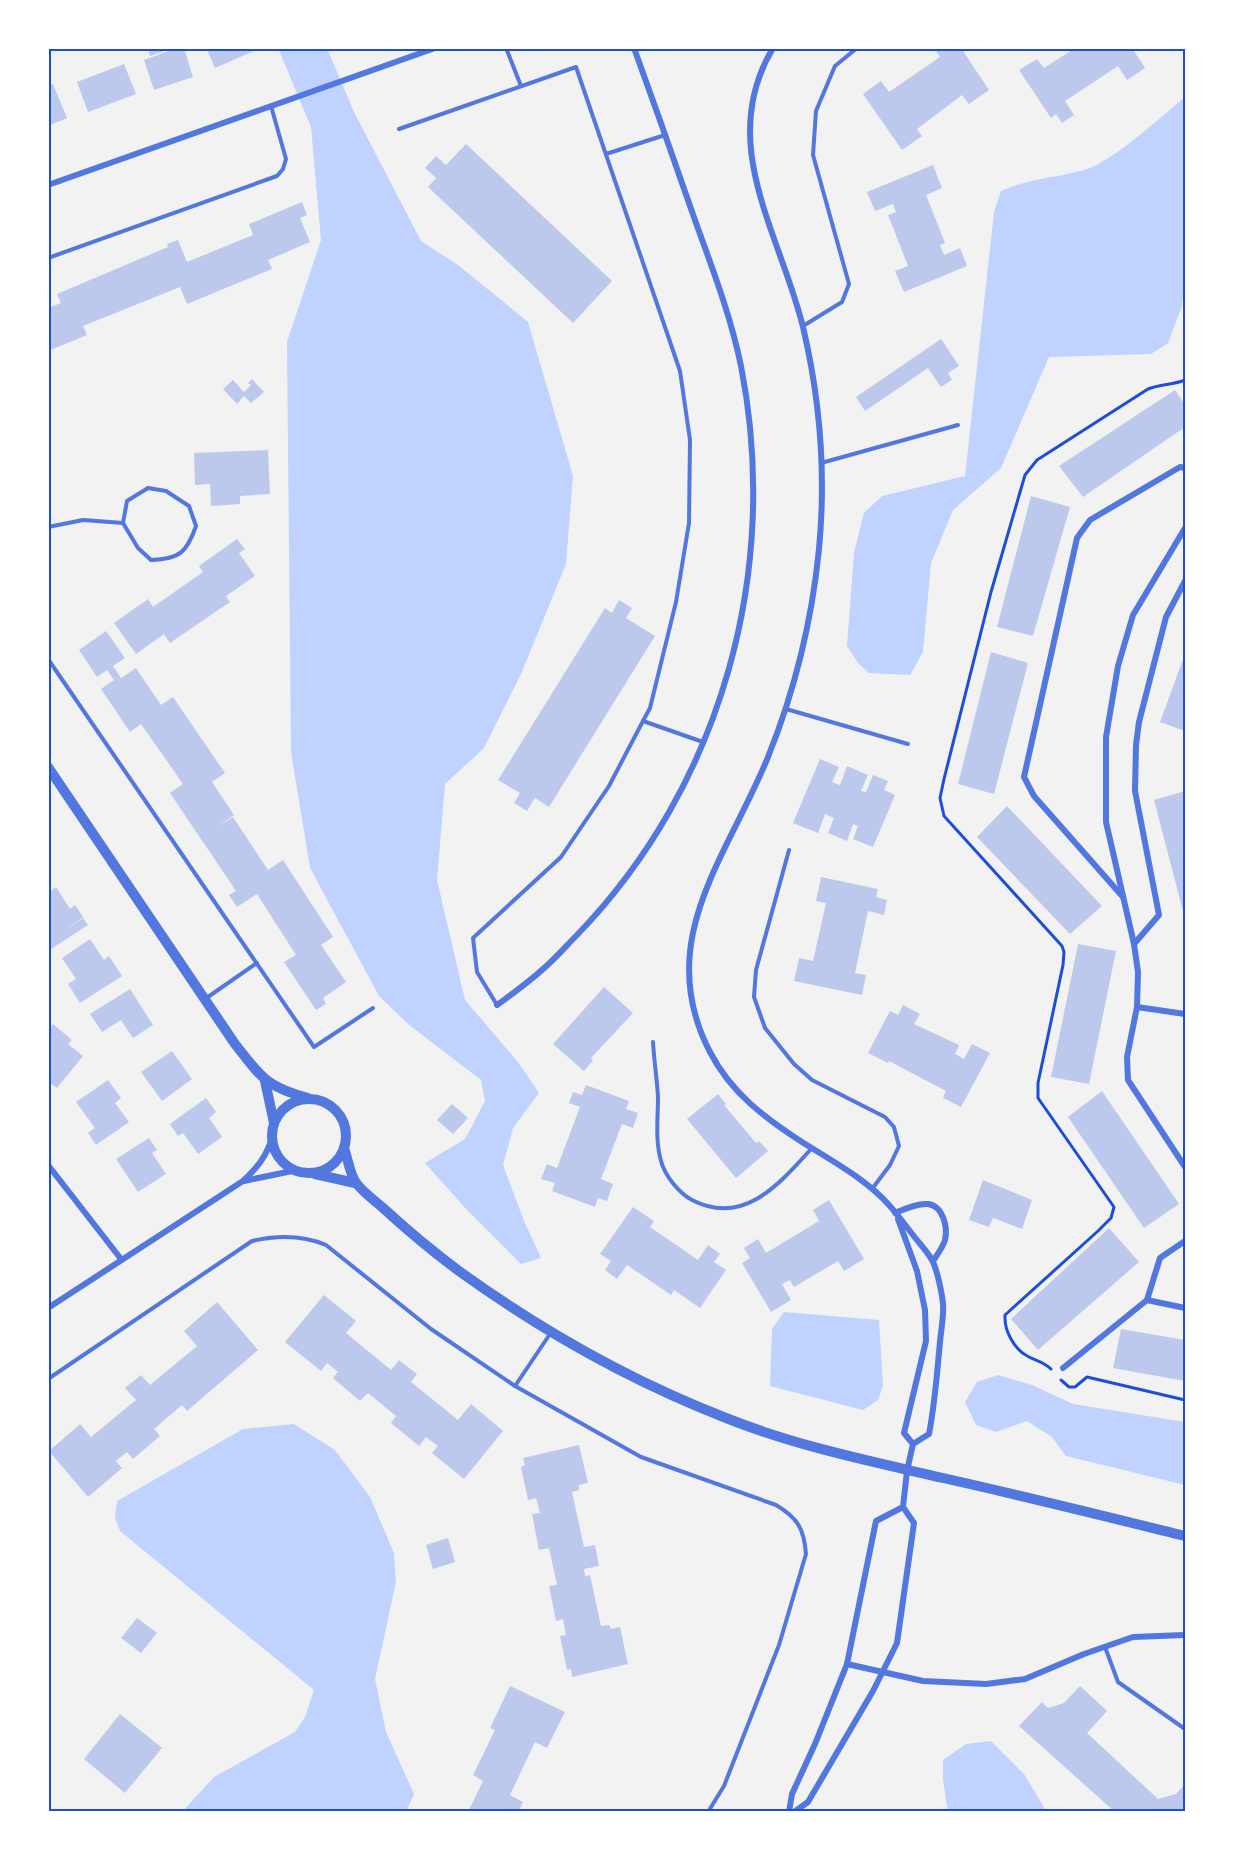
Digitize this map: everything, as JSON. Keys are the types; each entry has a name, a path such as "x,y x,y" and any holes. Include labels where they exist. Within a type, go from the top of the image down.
{"street":[{"path":"48,185 435,48"},
{"path":"497,1005 544,969 598,913 634,867 669,813 693,767 718,707 733,658 744,607 751,556 754,504 753,452 740,363 727,313 634,48"},
{"path":"773,48 757,84 751,110 749,137 752,164 759,192 788,275 813,380 821,463 816,577 801,657 786,709 767,760 703,895 694,922 690,978 694,1006 702,1033 710,1053 725,1077 754,1108 872,1189 895,1213 933,1261 943,1305 935,1402 929,1434 913,1444 907,1471 903,1507 914,1523 897,1643 883,1672 808,1802 794,1812"},
{"path":"1124,897 1034,796 1024,777 1077,538 1090,520 1180,467 1185,468"},
{"path":"1185,528 1132,615 1118,666 1107,737 1106,822 1124,897 1138,972 1137,1007 1127,1057 1128,1080 1185,1167"},
{"path":"1134,944 1160,915 1135,791 1139,722 1166,617 1185,581"},
{"path":"48,767 204,1000 265,1081 286,1092 323,1100 335,1108 343,1120 347,1134 344,1148 337,1161 325,1169 311,1173"},
{"path":"1137,1007 1185,1014"},
{"path":"48,1308 243,1181 260,1164 270,1147 274,1123 265,1081"},
{"path":"274,1123 282,1110 294,1102 308,1098"},
{"path":"272,1137 276,1151 284,1163 297,1170 355,1183 393,1218 446,1261 501,1301 604,1363 645,1383 728,1419 793,1441 907,1471 1185,1536"},
{"path":"344,1148 355,1183"},
{"path":"48,1165 121,1259"},
{"path":"243,1181 297,1170"},
{"path":"895,1213 917,1205 928,1204 936,1207 946,1226 945,1241 933,1261"},
{"path":"895,1213 917,1271 925,1310 926,1341 904,1433 913,1444"},
{"path":"1063,1368 1147,1300 1160,1258 1185,1241"},
{"path":"1147,1300 1185,1308"},
{"path":"789,1812 792,1794 847,1664 876,1521 903,1507"},
{"path":"847,1664 923,1681 986,1684 1025,1679 1132,1637 1185,1635"}],"lane":[{"path":"506,48 521,86"},
{"path":"802,327 842,302 849,284 813,155 816,111 835,66 856,48"},
{"path":"399,129 576,66 680,371 690,440 689,523 676,602 650,708 609,786 561,856 473,938 477,972 497,1005"},
{"path":"48,258 277,176 283,169 286,159 271,106"},
{"path":"606,154 665,135"},
{"path":"821,463 958,425"},
{"path":"148,488 166,491 189,507 196,526 189,546 170,559 151,560 138,548 123,523 127,501 148,488"},
{"path":"48,527 83,520 123,523"},
{"path":"48,659 314,1047 373,1008"},
{"path":"786,709 908,744"},
{"path":"643,721 704,743"},
{"path":"789,850 756,970 754,997 765,1028 794,1064 812,1080 885,1117 894,1127 899,1146 890,1165 872,1189"},
{"path":"204,1000 256,963"},
{"path":"652,1042 658,1095 657,1140 661,1164 670,1180 685,1196 703,1206 721,1209 742,1206 762,1196 778,1184 812,1148"},
{"path":"48,1379 252,1241 271,1236 309,1238 326,1245 431,1329 515,1386 641,1457 776,1505 789,1513 799,1524 805,1539 806,1554 779,1645 723,1786 708,1812"},
{"path":"515,1386 550,1332"},
{"path":"1105,1647 1118,1682 1185,1729"}],"path":[{"path":"1053,1371 1047,1365 1026,1356 1017,1347 1004,1324 1005,1315 1098,1231 1111,1218 1114,1207 1038,1098 1038,1083 1064,952 1062,946 944,816 940,798 989,602 1025,475 1037,460 1148,389 1185,380"},
{"path":"1058,1377 1069,1387 1075,1387 1087,1377 1185,1400"}],"water":[{"path":"278,48 327,48 354,112 421,241 458,265 528,322 573,476 566,564 521,674 484,748 445,784 437,880 465,1000 518,1062 539,1093 513,1128 503,1165 541,1258 521,1264 467,1210 425,1163 465,1139 485,1101 481,1080 408,1024 379,996 310,868 291,752 287,342 321,240 311,127"},
{"path":"1185,97 1185,277 1182,306 1168,343 1151,354 1049,357 1001,468 953,510 931,563 923,652 910,675 869,673 858,663 847,646 854,553 864,513 882,496 965,476 994,212 1001,191 1022,183 1076,172 1098,164 1137,137"},
{"path":"784,1312 879,1320 883,1386 878,1400 863,1410 770,1386 772,1329"},
{"path":"998,1375 1032,1385 1073,1404 1185,1422 1185,1485 1066,1456 1052,1437 1027,1421 996,1432 976,1425 965,1402 977,1382"},
{"path":"294,1424 335,1450 370,1497 394,1553 396,1582 375,1679 386,1732 414,1794 406,1812 182,1812 214,1777 295,1732 305,1717 314,1690 120,1531 115,1518 117,1501 243,1429"},
{"path":"991,1741 1024,1774 1047,1812 948,1812 943,1780 943,1760 966,1744"}],"building":[{"path":"173,48 150,56 148,49"},
{"path":"177,48 184,48 193,77 154,90 144,60"},
{"path":"206,48 255,48 256,50 215,68"},
{"path":"934,48 961,48 989,90 969,104 962,95 917,129 922,136 902,150 863,94 881,81 889,92 940,57"},
{"path":"1075,48 1132,48 1145,68 1127,80 1118,66 1065,101 1074,115 1062,123 1056,114 1051,118 1019,70 1037,59 1044,68"},
{"path":"124,64 136,94 88,112 77,82"},
{"path":"53,84 67,118 48,126 48,86"},
{"path":"466,144 612,281 573,323 428,187 436,178 425,168 436,156 446,165"},
{"path":"933,165 942,188 926,195 945,243 940,245 944,255 960,248 967,266 904,292 895,271 908,266 888,215 896,212 893,204 875,211 867,192"},
{"path":"302,202 307,215 300,218 310,242 268,260 272,269 187,304 180,287 83,326 87,335 48,351 48,308 61,303 57,294 168,247 167,244 178,240 187,262 253,235 249,224"},
{"path":"941,339 959,366 948,373 952,380 941,387 928,368 865,411 856,397"},
{"path":"252,379 264,392 251,403 244,396 237,404 223,389 233,380 244,392 251,385 248,383"},
{"path":"1175,390 1185,405 1185,427 1083,497 1059,466"},
{"path":"268,450 270,494 240,496 240,504 211,506 210,484 195,485 194,453"},
{"path":"1031,496 1070,507 1033,636 997,627"},
{"path":"237,539 245,549 239,553 255,576 226,596 230,602 170,643 164,634 136,654 114,623 148,599 153,607 203,572 199,566"},
{"path":"619,600 632,608 626,618 655,636 549,807 535,798 527,811 514,803 520,793 498,780 605,608 612,613"},
{"path":"106,631 125,658 113,666 121,678 136,668 161,705 173,697 225,773 212,782 234,815 217,827 233,817 268,870 283,860 333,937 321,945 346,982 323,998 326,1004 316,1010 284,962 296,955 257,894 237,907 229,895 236,891 170,793 183,784 141,724 130,732 101,689 114,680 107,670 97,677 79,650"},
{"path":"991,652 1028,663 994,794 958,784"},
{"path":"1185,654 1185,731 1160,722"},
{"path":"820,759 839,767 832,782 840,785 847,766 868,775 861,791 866,792 873,775 888,781 884,790 895,795 873,847 853,839 858,826 853,824 847,841 828,833 834,818 825,814 818,833 793,823"},
{"path":"1185,791 1185,915 1184,915 1154,800"},
{"path":"1007,806 1102,906 1070,934 977,837"},
{"path":"821,877 878,889 876,897 887,900 884,915 868,911 855,973 866,975 862,995 794,981 799,958 813,961 826,903 816,901"},
{"path":"56,887 70,909 75,905 83,917 63,932 83,918 88,925 48,951 48,921 51,920 48,916 48,893"},
{"path":"90,939 104,960 109,956 122,976 80,1003 68,984 76,979 62,958"},
{"path":"1078,944 1116,951 1089,1084 1051,1077"},
{"path":"604,987 633,1013 591,1058 593,1060 584,1071 553,1044"},
{"path":"130,989 153,1025 133,1038 121,1020 102,1032 90,1014"},
{"path":"903,1005 920,1014 914,1024 959,1045 955,1054 964,1059 972,1044 990,1053 961,1107 943,1098 946,1091 889,1061 888,1063 868,1053 890,1011 898,1015"},
{"path":"53,1024 72,1040 68,1044 83,1056 57,1088 48,1081 48,1029"},
{"path":"172,1051 192,1079 162,1101 141,1072"},
{"path":"108,1080 121,1098 115,1103 129,1122 96,1145 88,1133 95,1128 76,1102"},
{"path":"586,1085 629,1101 626,1109 638,1113 633,1128 622,1124 601,1179 613,1184 607,1201 598,1198 595,1207 552,1191 555,1183 541,1179 547,1164 557,1168 580,1107 569,1103 573,1092 582,1095"},
{"path":"1102,1091 1179,1204 1144,1228 1068,1117"},
{"path":"718,1094 726,1104 724,1105 756,1143 759,1141 768,1151 736,1178 687,1119"},
{"path":"206,1098 216,1112 209,1118 222,1137 198,1154 183,1133 178,1136 170,1124"},
{"path":"452,1104 468,1118 453,1134 437,1120"},
{"path":"149,1138 157,1150 152,1153 166,1174 138,1192 116,1159"},
{"path":"983,1180 1032,1200 1022,1229 993,1218 989,1227 969,1220"},
{"path":"829,1200 864,1259 844,1271 838,1261 794,1287 790,1280 782,1284 791,1300 771,1312 742,1263 750,1258 744,1248 758,1239 766,1253 819,1221 813,1210"},
{"path":"633,1207 654,1221 650,1227 698,1260 708,1245 720,1254 714,1262 726,1270 700,1308 674,1290 671,1295 627,1265 617,1279 605,1270 611,1261 600,1254"},
{"path":"1109,1228 1139,1262 1038,1350 1011,1319"},
{"path":"324,1295 356,1321 346,1333 391,1370 399,1360 417,1374 411,1382 458,1420 471,1404 503,1431 464,1479 432,1453 438,1446 426,1437 419,1446 391,1423 396,1416 368,1393 360,1401 333,1378 338,1372 327,1363 321,1371 285,1342"},
{"path":"217,1302 258,1350 187,1411 182,1405 154,1429 160,1436 133,1459 127,1452 116,1461 122,1468 88,1497 49,1451 80,1424 91,1437 136,1400 125,1388 141,1375 150,1385 197,1346 184,1331"},
{"path":"1121,1329 1185,1340 1185,1381 1113,1368"},
{"path":"579,1445 588,1483 579,1485 579,1490 572,1492 584,1547 595,1545 599,1566 584,1569 585,1576 590,1575 601,1626 609,1625 611,1629 620,1627 628,1664 572,1677 571,1669 567,1670 560,1636 566,1635 563,1619 556,1621 549,1586 557,1585 549,1548 539,1550 532,1514 540,1513 536,1498 528,1500 521,1467 525,1465 523,1458"},
{"path":"448,1538 455,1562 433,1569 426,1545"},
{"path":"137,1618 157,1633 141,1653 121,1638"},
{"path":"510,1686 565,1712 547,1748 535,1742 510,1795 523,1802 518,1812 468,1812 483,1781 473,1775 495,1730 490,1728"},
{"path":"1080,1686 1107,1711 1087,1733 1158,1799 1176,1794 1185,1784 1185,1812 1115,1812 1019,1726 1042,1702 1048,1708 1064,1703"},
{"path":"120,1714 162,1748 125,1793 84,1759"}]}
